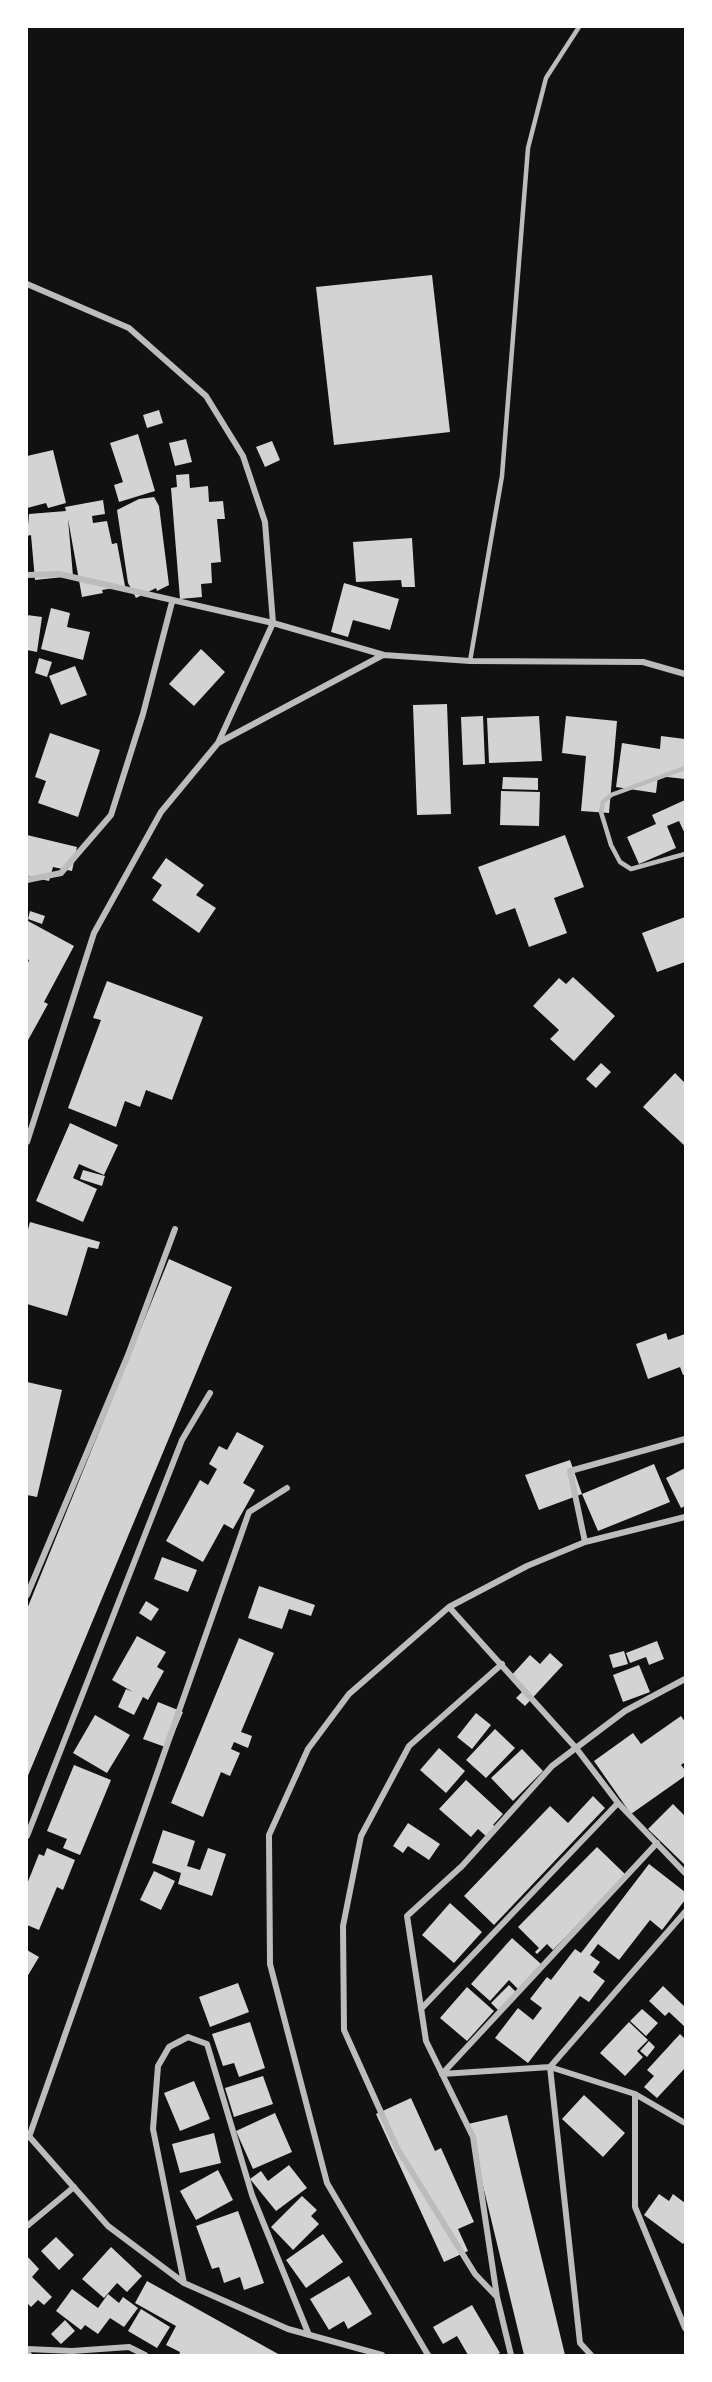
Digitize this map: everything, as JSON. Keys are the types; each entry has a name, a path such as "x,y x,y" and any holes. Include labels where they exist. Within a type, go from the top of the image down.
{"street":[{"path":"27,284 129,328 206,396 243,456 266,522 273,623 218,743 161,812 94,933 27,1142"},
{"path":"27,575 59,574 172,602 273,623 384,655 470,661 643,662 685,674"},
{"path":"27,880 61,873 111,815 143,714 172,602"},
{"path":"218,743 384,655"},
{"path":"27,1595 128,1354 175,1228"},
{"path":"27,1836 182,1440 210,1393"},
{"path":"585,1542 570,1471 685,1439"},
{"path":"287,1488 249,1512 28,2135 108,2226 184,2283 288,2329 382,2355"},
{"path":"428,2355 327,2183 270,1964 269,1835 308,1749 349,1694 449,1607 527,1566 585,1542 685,1516"},
{"path":"449,1607 576,1748 618,1803 685,1873"},
{"path":"497,2297 476,2274 397,2148 344,2030 344,1926 361,1836 410,1746 502,1664"},
{"path":"511,2355 497,2297 473,2137 426,2041 407,1916 462,1866 552,1766 625,1711 685,1679"},
{"path":"421,2008 618,1803"},
{"path":"442,2074 657,1843"},
{"path":"591,2355 580,2343 550,2067 685,1912"},
{"path":"184,2283 153,2128 158,2066 169,2046 188,2037 207,2044 252,2195 309,2335"},
{"path":"442,2074 550,2067 634,2094 685,2123"},
{"path":"634,2094 635,2207 685,2328"},
{"path":"27,2226 74,2187"},
{"path":"27,2349 72,2351 129,2347 145,2355"}],"lane":[{"path":"470,661 502,476 528,148 546,78 579,27"},
{"path":"685,768 611,795 603,802 601,812 611,845 620,862 631,869 685,854"}],"building":[{"path":"432,275 450,432 334,445 316,287"},
{"path":"159,410 163,423 147,428 143,415"},
{"path":"138,434 155,491 119,502 114,485 123,482 110,443"},
{"path":"186,439 192,462 175,466 169,443"},
{"path":"272,441 280,460 265,467 256,447"},
{"path":"53,450 66,503 48,508 46,503 27,508 27,456"},
{"path":"189,474 190,488 208,486 209,502 223,501 225,519 217,519 221,562 211,563 212,583 201,584 202,597 180,599 171,488 177,487 176,475"},
{"path":"154,497 159,506 169,585 157,591 156,588 136,598 128,583 117,510 139,499"},
{"path":"103,500 105,514 92,516 93,523 107,521 112,544 117,543 125,586 102,590 103,593 82,597 68,519 73,576 35,580 31,535 27,536 29,514 66,511 65,507"},
{"path":"412,538 415,587 402,587 401,580 356,582 353,542"},
{"path":"344,583 399,599 390,630 353,620 348,637 331,632"},
{"path":"51,608 70,613 67,627 90,632 83,660 41,649"},
{"path":"27,615 42,617 37,652 27,650"},
{"path":"201,649 225,672 194,706 169,684"},
{"path":"39,658 52,662 47,677 35,673"},
{"path":"75,666 87,695 61,705 49,676"},
{"path":"447,704 451,814 417,815 413,705"},
{"path":"483,716 485,764 463,765 461,717"},
{"path":"539,716 542,761 489,763 487,718"},
{"path":"566,716 617,721 609,813 581,811 586,756 562,753"},
{"path":"50,733 100,750 78,817 38,803 46,781 35,777"},
{"path":"661,736 685,739 685,779 658,776 656,793 616,787 622,743 660,749"},
{"path":"503,777 538,778 538,790 502,789"},
{"path":"501,791 540,792 539,826 500,825"},
{"path":"685,800 685,834 679,821 667,826 676,848 639,864 627,837 656,824 652,815"},
{"path":"27,835 77,847 72,871 53,867 49,881 27,876"},
{"path":"565,835 584,887 554,898 567,933 529,947 515,908 496,915 478,867"},
{"path":"166,858 204,885 196,895 216,908 199,933 152,900 162,885 152,878"},
{"path":"30,911 45,916 42,924 28,919"},
{"path":"685,917 685,962 657,972 642,933"},
{"path":"28,921 74,946 44,1002 48,1004 27,1042 27,965 29,960 27,959"},
{"path":"573,977 615,1016 574,1061 550,1039 559,1030 533,1006 559,978 566,984"},
{"path":"107,981 203,1017 172,1100 146,1090 140,1107 125,1101 116,1127 68,1108 101,1020 93,1018"},
{"path":"601,1063 611,1072 596,1088 586,1079"},
{"path":"675,1073 685,1083 685,1146 643,1107"},
{"path":"70,1123 118,1145 104,1175 79,1164 73,1178 97,1189 83,1222 36,1201"},
{"path":"83,1170 105,1176 102,1186 80,1179"},
{"path":"30,1222 100,1242 98,1249 88,1247 67,1316 27,1304 27,1233"},
{"path":"169,1259 232,1287 27,1778 27,1609"},
{"path":"666,1333 668,1340 685,1334 685,1374 683,1375 680,1367 648,1379 636,1344"},
{"path":"27,1382 62,1390 37,1497 27,1495"},
{"path":"237,1432 264,1446 243,1483 255,1490 233,1529 224,1524 203,1562 166,1541 200,1480 208,1485 217,1469 209,1464 219,1446 227,1450"},
{"path":"570,1460 582,1494 539,1510 525,1475"},
{"path":"654,1464 670,1502 598,1531 582,1494"},
{"path":"685,1468 685,1506 681,1508 666,1478"},
{"path":"162,1557 197,1570 188,1592 154,1579"},
{"path":"259,1586 315,1605 311,1616 289,1609 282,1629 248,1618"},
{"path":"146,1601 159,1609 151,1621 139,1613"},
{"path":"137,1636 166,1652 157,1667 164,1671 148,1700 143,1697 134,1715 118,1707 126,1689 133,1692 112,1680"},
{"path":"239,1638 274,1653 241,1732 252,1736 248,1748 234,1742 231,1749 240,1753 230,1776 221,1772 203,1817 171,1803"},
{"path":"657,1641 664,1659 649,1665 646,1657 630,1663 626,1653"},
{"path":"624,1651 628,1664 613,1668 609,1655"},
{"path":"550,1653 563,1665 525,1706 516,1698 524,1690 510,1677 530,1655 540,1664"},
{"path":"639,1665 650,1692 623,1702 613,1675"},
{"path":"158,1702 183,1712 168,1748 143,1739"},
{"path":"476,1713 491,1725 472,1749 457,1737"},
{"path":"95,1715 130,1735 107,1773 73,1753"},
{"path":"681,1716 685,1722 685,1762 681,1765 685,1770 685,1776 631,1814 594,1761 633,1733 641,1744"},
{"path":"495,1729 515,1748 486,1778 466,1760"},
{"path":"439,1748 465,1771 446,1793 420,1770"},
{"path":"522,1749 543,1771 513,1801 491,1778"},
{"path":"74,1765 111,1780 80,1855 63,1848 67,1839 47,1831"},
{"path":"466,1780 503,1814 493,1825 496,1827 487,1837 478,1829 471,1837 439,1809"},
{"path":"593,1796 605,1808 494,1925 464,1896 550,1806 568,1823"},
{"path":"673,1804 685,1816 685,1865 648,1829"},
{"path":"408,1823 440,1844 429,1860 408,1846 403,1853 393,1846"},
{"path":"163,1830 195,1841 187,1866 200,1870 208,1848 226,1854 212,1896 178,1884 181,1873 152,1863"},
{"path":"597,1847 626,1875 553,1950 547,1944 537,1954 535,1952 539,1948 518,1927"},
{"path":"47,1848 75,1860 63,1890 57,1887 39,1930 27,1925 27,1884 39,1854 44,1856"},
{"path":"649,1864 685,1892 685,1900 662,1930 650,1920 619,1960 598,1944 590,1955 600,1962 593,1972 605,1981 589,2002 580,1996 528,2063 495,2038 518,2008 533,2020 542,2008 530,1999 547,1977 551,1980 575,1949 581,1953"},
{"path":"154,1871 175,1881 161,1910 140,1900"},
{"path":"450,1903 482,1932 454,1963 422,1935"},
{"path":"512,1938 541,1964 518,1989 509,1980 490,2001 471,1984"},
{"path":"27,1950 39,1957 27,1977"},
{"path":"238,1983 249,2012 210,2027 199,1997"},
{"path":"509,1985 517,1993 499,2011 491,2003"},
{"path":"663,1986 685,2007 685,2027 669,2012 665,2016 649,2001"},
{"path":"467,1987 494,2011 467,2041 440,2018"},
{"path":"642,2009 658,2023 646,2036 630,2021"},
{"path":"250,2022 265,2068 239,2077 234,2063 223,2066 212,2034"},
{"path":"629,2022 648,2040 637,2051 643,2057 625,2076 600,2053"},
{"path":"680,2034 685,2039 685,2068 657,2098 644,2087 654,2076 647,2070"},
{"path":"649,2041 655,2047 647,2057 640,2051"},
{"path":"263,2076 273,2104 234,2117 225,2088"},
{"path":"194,2081 210,2119 180,2131 164,2093"},
{"path":"584,2095 625,2133 603,2157 562,2119"},
{"path":"411,2098 435,2151 441,2148 474,2222 458,2229 468,2251 444,2262 376,2114"},
{"path":"275,2113 292,2152 253,2169 236,2131"},
{"path":"507,2115 565,2355 524,2355 468,2124"},
{"path":"214,2133 221,2163 180,2173 172,2144"},
{"path":"289,2165 307,2188 276,2211 250,2179 261,2171 268,2181"},
{"path":"218,2170 233,2200 196,2220 180,2191"},
{"path":"659,2194 669,2201 673,2194 685,2203 685,2241 683,2244 644,2215"},
{"path":"302,2196 317,2210 311,2216 319,2224 293,2250 271,2227"},
{"path":"238,2211 264,2283 244,2290 240,2277 224,2283 219,2267 212,2269 196,2226"},
{"path":"323,2234 343,2262 306,2288 286,2260"},
{"path":"56,2237 74,2255 59,2270 41,2251"},
{"path":"111,2247 142,2276 127,2292 117,2283 104,2298 82,2279"},
{"path":"27,2256 39,2269 32,2277 52,2297 44,2305 38,2300 31,2307 27,2303"},
{"path":"349,2276 372,2314 348,2329 344,2321 329,2330 310,2299"},
{"path":"147,2281 280,2355 179,2355 180,2352 166,2345 176,2326 135,2303"},
{"path":"72,2289 98,2308 108,2294 119,2303 123,2297 138,2308 124,2327 110,2318 98,2334 85,2325 81,2330 56,2311"},
{"path":"472,2305 500,2353 468,2355 457,2336 443,2344 433,2327"},
{"path":"141,2309 170,2327 157,2348 128,2331"},
{"path":"65,2320 75,2331 61,2344 51,2334"}]}
